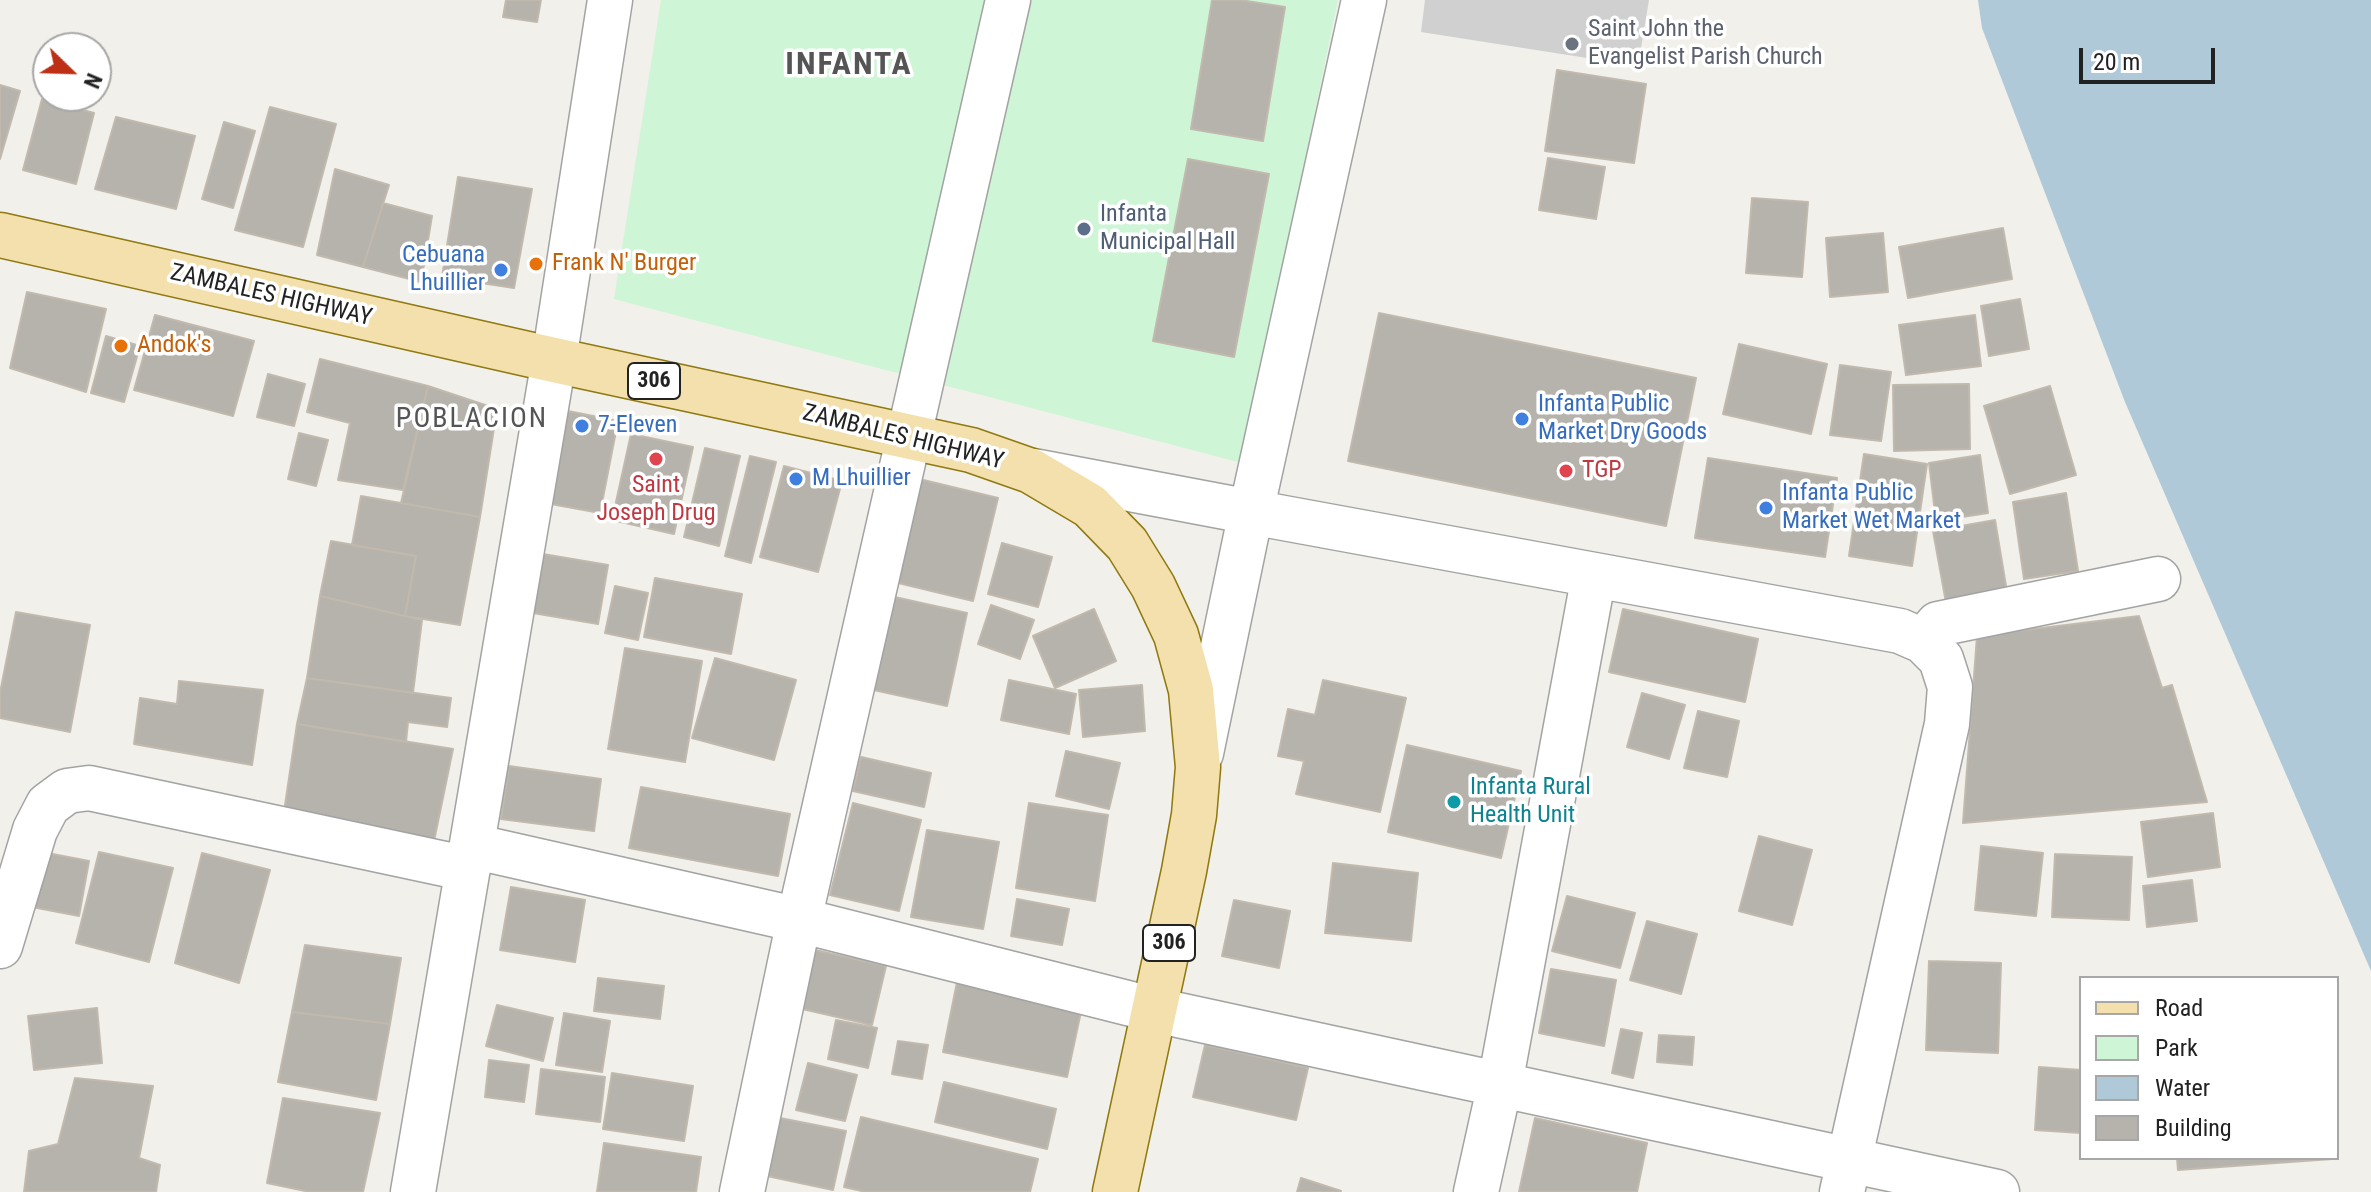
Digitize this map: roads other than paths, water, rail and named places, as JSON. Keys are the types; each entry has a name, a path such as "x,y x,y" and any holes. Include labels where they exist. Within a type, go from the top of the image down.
{"main road":[{"name":"ZAMBALES HIGHWAY","path":"0,235 971,450 1031,471 1090,506 1127,544 1153,586 1176,635 1191,690 1198,767 1194,815 1115,1192"}],"street":[{"path":"413,1192 554,360 610,0"},
{"path":"742,1192 799,920 1008,0"},
{"path":"1198,767 1364,0"},
{"path":"1031,471 1900,631 1923,641 1941,659 1950,687 1947,724 1845,1176"},
{"path":"1476,1192 1500,1084 1594,575"},
{"path":"1923,641 1938,624 2158,579"},
{"path":"0,946 35,830 48,805 67,791 89,788 799,920 1155,1010 1500,1084 1845,1176 1997,1192"}],"water":[{"path":"1978,0 2371,0 2371,971 2125,402 1982,28"}],"place":[{"name":"Saint John the Evangelist Parish Church","path":"1572,44"},
{"name":"Infanta Municipal Hall","path":"1084,229"},
{"name":"Frank N' Burger","path":"536,264"},
{"name":"Cebuana Lhuillier","path":"501,270"},
{"name":"Andok's","path":"121,346"},
{"name":"Infanta Public Market Dry Goods","path":"1522,419"},
{"name":"7-Eleven","path":"582,426"},
{"name":"Saint Joseph Drug","path":"656,459"},
{"name":"TGP","path":"1566,471"},
{"name":"M Lhuillier","path":"796,479"},
{"name":"Infanta Public Market Wet Market","path":"1766,508"},
{"name":"Infanta Rural Health Unit","path":"1454,802"}],"district":[{"name":"INFANTA","path":"849,66"},
{"name":"POBLACION","path":"472,420"}]}
